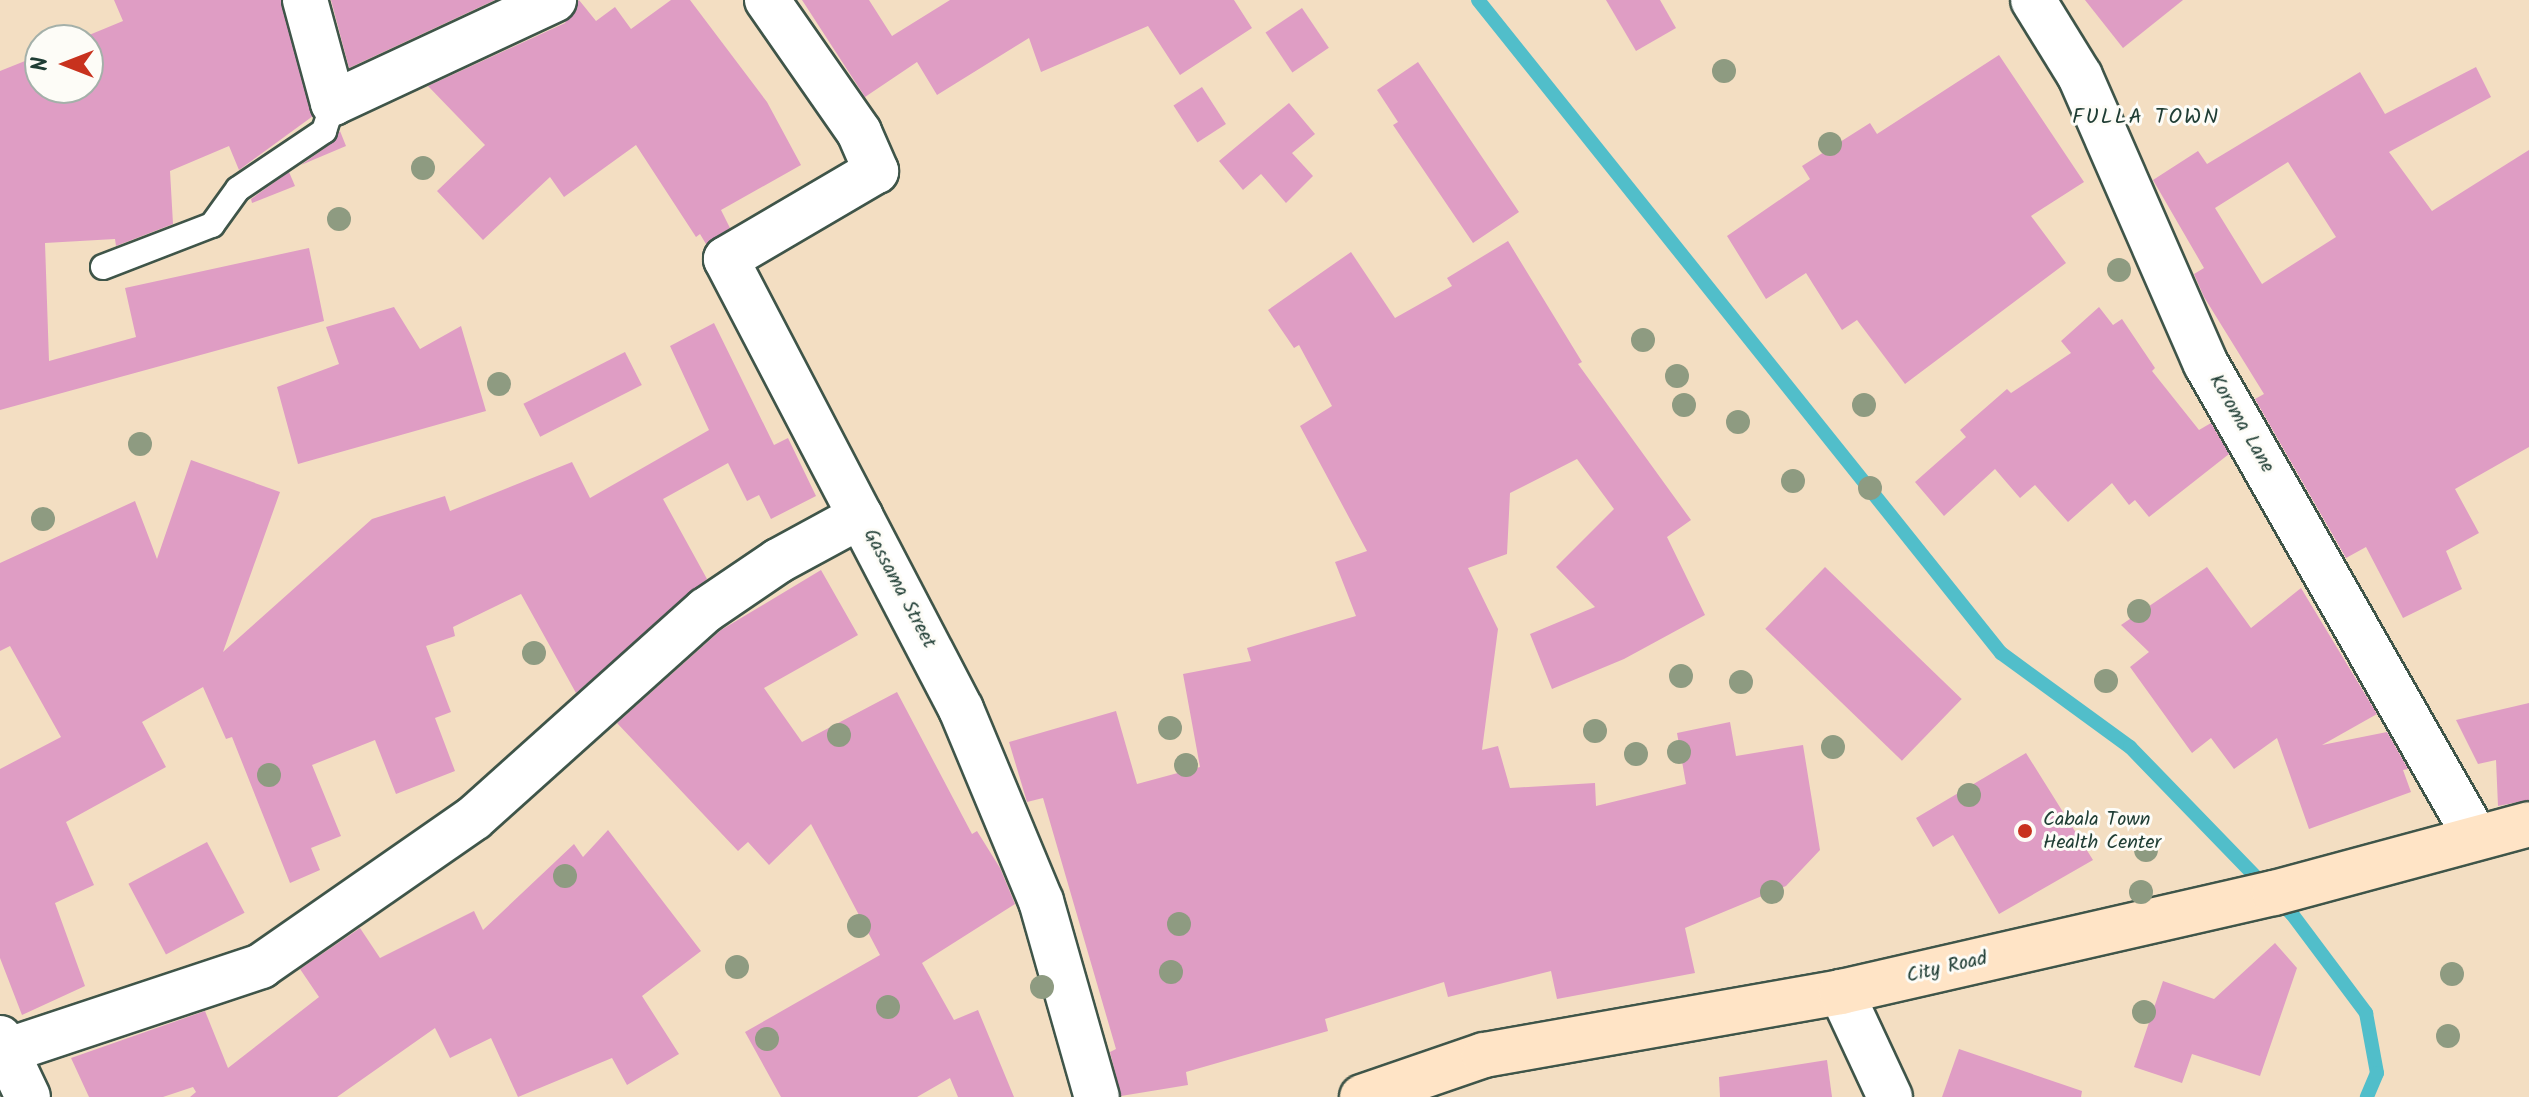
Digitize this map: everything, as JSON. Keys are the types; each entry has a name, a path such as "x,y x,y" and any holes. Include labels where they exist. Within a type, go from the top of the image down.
{"main road":[{"name":"City Road","path":"1362,1097 1484,1055 1841,992 2274,893 2475,836 2529,824"}],"street":[{"path":"305,0 333,103 554,0"},
{"name":"Gassama Street","path":"767,0 859,132 876,171 726,259 961,709 1035,886 1097,1097"},
{"name":"Koroma Lane","path":"2033,0 2080,76 2206,364 2475,836"},
{"path":"28,1097 3,1044 261,966 474,818 706,610 778,561 861,516"},
{"path":"1841,992 1890,1097"}],"lane":[{"path":"103,267 212,225 238,189 324,131 333,103"}],"building":[{"path":"114,0 281,0 313,116 239,170 229,146 170,171 173,224 116,246 115,239 45,243 49,361 136,337 125,288 309,248 324,321 0,410 0,71 24,61 24,104 104,104 104,29 123,21"},
{"path":"331,0 495,0 349,68"},
{"path":"579,0 596,21 615,7 631,29 671,0 690,0 767,102 801,165 721,210 730,228 706,244 700,234 696,237 636,145 564,197 550,177 483,240 437,191 485,145 428,86 565,23"},
{"path":"802,0 869,0 892,36 950,0 1234,0 1252,28 1180,75 1148,26 1041,72 1029,38 937,95 917,62 865,97"},
{"path":"1606,0 1660,0 1676,28 1636,51"},
{"path":"2085,0 2183,0 2123,48"},
{"path":"1302,8 1329,48 1292,72 1266,33"},
{"path":"1999,55 2084,182 2031,216 2066,263 1905,384 1857,320 1842,330 1806,273 1766,299 1727,236 1810,179 1802,166 1870,123 1877,134"},
{"path":"1418,62 1519,212 1473,243 1393,125 1398,122 1377,90"},
{"path":"2476,67 2491,97 2389,152 2432,211 2529,150 2529,447 2455,489 2479,533 2446,551 2462,589 2403,618 2366,547 2346,558 2255,399 2264,394 2204,297 2194,274 2204,268 2153,180 2198,151 2207,164 2360,72 2385,114","holes":["2288,162 2336,237 2262,284 2215,208"]},
{"path":"1202,87 1226,124 1197,142 1173,106"},
{"path":"1289,103 1315,134 1292,153 1313,176 1286,203 1261,174 1243,190 1219,161"},
{"path":"340,131 346,146 301,165 332,143"},
{"path":"289,172 295,186 252,203 251,199"},
{"path":"1508,241 1582,362 1578,364 1691,520 1667,537 1705,615 1624,659 1552,689 1530,634 1595,607 1556,567 1614,509 1577,459 1510,493 1507,554 1468,568 1498,629 1482,750 1498,746 1510,788 1595,783 1596,806 1686,784 1677,733 1730,722 1736,756 1803,745 1820,850 1786,886 1685,928 1695,973 1557,999 1551,971 1448,997 1444,982 1325,1019 1328,1031 1186,1072 1188,1085 1121,1096 1110,1052 1116,1049 1043,798 1027,802 1009,742 1116,711 1137,784 1200,767 1183,674 1251,661 1247,648 1356,616 1335,562 1367,551 1300,426 1332,406 1299,345 1294,348 1268,310 1351,252 1395,318 1452,286 1447,278"},
{"path":"394,307 420,349 461,326 486,411 298,464 277,387 339,364 326,327"},
{"path":"2099,307 2113,325 2122,319 2155,368 2152,371 2199,430 2211,423 2229,454 2149,517 2135,500 2129,505 2112,483 2068,522 2035,485 2020,498 1995,469 1944,516 1915,482 1966,437 1960,430 2007,389 2011,393 2071,353 2061,341"},
{"path":"714,323 774,445 788,438 816,496 771,519 759,495 747,501 728,463 663,499 707,579 576,693 521,594 453,627 455,636 426,646 451,712 435,718 455,771 396,794 375,740 312,765 341,836 311,848 320,870 290,883 232,737 226,739 203,687 142,722 166,767 66,822 94,885 55,903 85,986 22,1015 0,958 0,769 61,737 10,646 0,651 0,563 135,501 157,559 191,460 280,492 223,652 372,519 445,496 450,511 572,462 590,498 709,430 670,346"},
{"path":"625,352 642,385 540,437 523,404"},
{"path":"1825,567 1962,699 1902,761 1765,629"},
{"path":"2207,567 2251,628 2301,588 2377,714 2322,745 2387,732 2408,769 2403,770 2411,792 2309,829 2277,738 2234,769 2211,738 2192,753 2130,667 2149,652 2121,625"},
{"path":"821,570 858,635 764,688 802,742 897,692 972,834 977,831 1000,868 1015,904 922,963 954,1020 978,1010 1014,1097 958,1097 950,1078 917,1097 781,1097 745,1032 880,955 811,824 769,865 748,842 738,851 617,723 721,630"},
{"path":"2529,703 2529,800 2498,806 2496,760 2478,764 2456,720"},
{"name":"Cabala Town Health Center","path":"2026,753 2093,860 1999,914 1953,835 1933,847 1916,818"},
{"path":"608,830 701,951 642,996 679,1054 627,1085 612,1058 518,1097 491,1038 450,1058 435,1028 337,1097 190,1097 196,1092 193,1087 163,1097 89,1097 71,1058 205,1011 228,1068 319,997 300,969 360,928 380,958 474,911 483,930 574,844 583,857"},
{"path":"207,842 245,913 166,954 128,884"},
{"path":"2275,943 2297,968 2260,1076 2192,1054 2182,1083 2134,1067 2163,981 2214,999"},
{"path":"1959,1049 2082,1091 2081,1097 1942,1097"},
{"path":"1827,1060 1832,1097 1720,1097 1719,1077"}],"waterway":[{"path":"1478,0 2001,653 2130,747 2292,914 2366,1013 2377,1073 2367,1097"}],"place":[{"name":"Cabala Town Health Center","path":"2025,831"}],"district":[{"name":"FULLA TOWN","path":"2146,118"}]}
